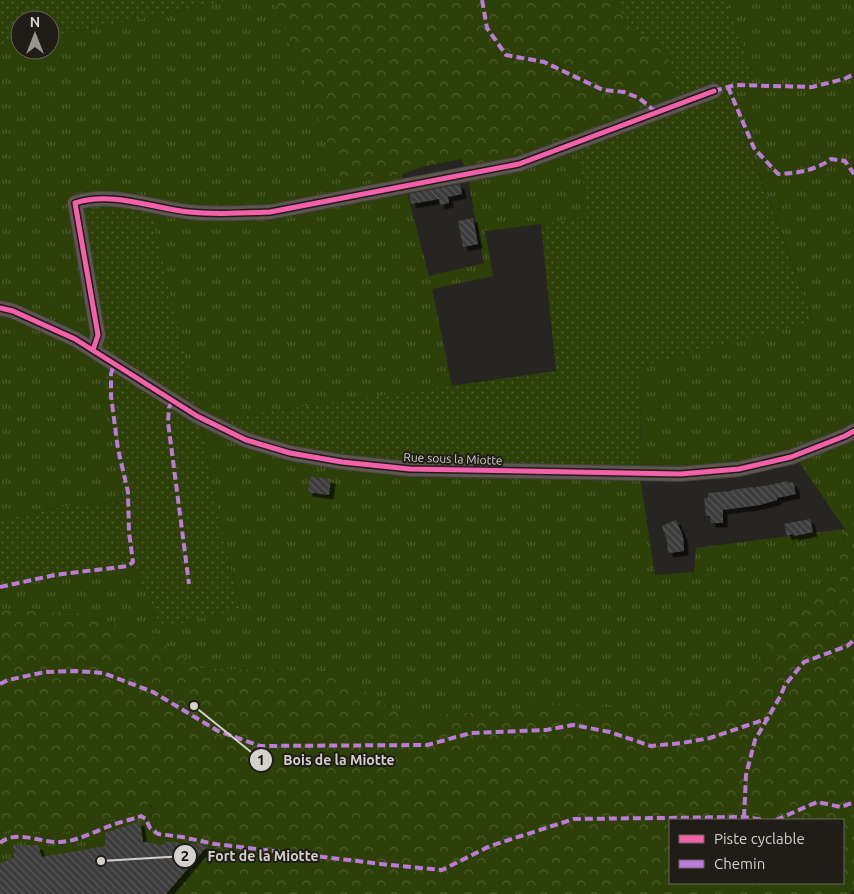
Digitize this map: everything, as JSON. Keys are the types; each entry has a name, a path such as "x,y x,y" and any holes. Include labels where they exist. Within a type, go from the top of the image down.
{"street":[{"path":"93,350 98,335 75,203 88,199 112,199 189,212 229,214 270,212 519,164 714,91"},
{"name":"Rue sous la Miotte","path":"0,308 13,311 75,339 197,416 246,440 290,453 342,462 410,469 680,474 739,469 791,457 854,431"}],"green space":[{"path":"0,0 233,0 60,35 60,10 10,10 10,45 0,47"},
{"path":"233,0 274,0 343,185 402,174 429,276 484,263 466,169 577,142 589,216 485,231 493,276 432,289 452,386 201,421 640,477 641,366 813,320 731,95 753,74 726,0 854,0 854,523 846,529 836,568 708,714 405,717 335,672 199,668 154,637 78,613 0,609 0,590 29,582 134,565 161,628 240,608 218,513 200,421 101,353 123,502 61,507 0,520 0,47 10,45 10,60 60,60 60,35","holes":["797,459 845,529 696,548 694,572 655,575 640,477"]},
{"path":"274,0 615,0 628,25 667,50 680,103 518,158 466,169 461,159 426,166 402,174 343,185"},
{"path":"615,0 726,0 753,74 731,96 813,321 641,366 640,477 355,467 200,422 240,609 161,628 134,565 29,582 0,590 0,520 61,507 123,502 79,211 151,211 200,421 556,371 541,224 588,216 577,142 680,103 667,50 628,25"},
{"path":"854,523 854,890 850,894 169,894 212,844 176,840 162,833 148,817 156,813 151,805 142,804 143,811 59,834 11,829 0,833 0,609 78,613 154,637 199,668 335,672 405,717 514,710 550,703 708,714 836,568 846,529"},
{"path":"141,803 150,806 156,813 148,817 213,844 169,894 0,894 0,833 11,829 59,834 143,811"}],"building":[{"path":"460,184 462,194 448,197 449,203 440,205 439,199 411,204 409,194"},
{"path":"473,218 478,244 463,247 458,221"},
{"path":"310,477 331,479 329,495 308,492"},
{"path":"788,481 788,483 793,482 796,494 777,498 777,500 760,505 723,510 723,523 711,523 710,516 706,516 704,498 708,498 708,493 753,488"},
{"path":"810,519 813,532 787,536 784,524"},
{"path":"676,520 683,536 684,551 668,553 667,540 662,526"},
{"path":"140,821 143,842 162,845 165,842 208,845 166,894 0,894 0,864 14,857 13,845 38,845 42,857 105,846 105,833"}],"marked path":[{"path":"482,0 487,28 506,55 544,62 603,90 624,92 639,98 657,113"},
{"path":"714,91 735,85 812,87 844,79 854,74"},
{"path":"728,87 754,148 778,174 806,171 831,159 845,161 854,174"},
{"path":"0,587 55,575 128,566 133,562 129,532 128,492 118,449 111,396 111,374 114,364"},
{"path":"172,401 169,408 168,422 189,584"},
{"path":"744,817 746,775 755,740 785,685 804,662 847,646 854,640"},
{"path":"0,684 8,680 45,672 76,671 103,673 153,692 218,731 260,746 427,745 471,733 546,730 573,725 610,732 651,746 710,738 769,718"},
{"path":"778,819 817,802 841,807 854,802"},
{"path":"0,843 13,837 53,842 67,841 141,816 146,819 150,828 158,834 215,844 442,870 490,846 574,819 744,817 757,819"}],"cycle path":[{"path":"93,350 98,335 75,203 103,199 199,213 270,212 519,164 714,91"},
{"path":"0,308 13,311 75,339 197,416 246,440 290,453 342,462 410,469 680,474 739,469 791,457 854,431"}],"place":[{"name":"Bois de la Miotte","path":"194,706"},
{"name":"Fort de la Miotte","path":"101,861"}]}
